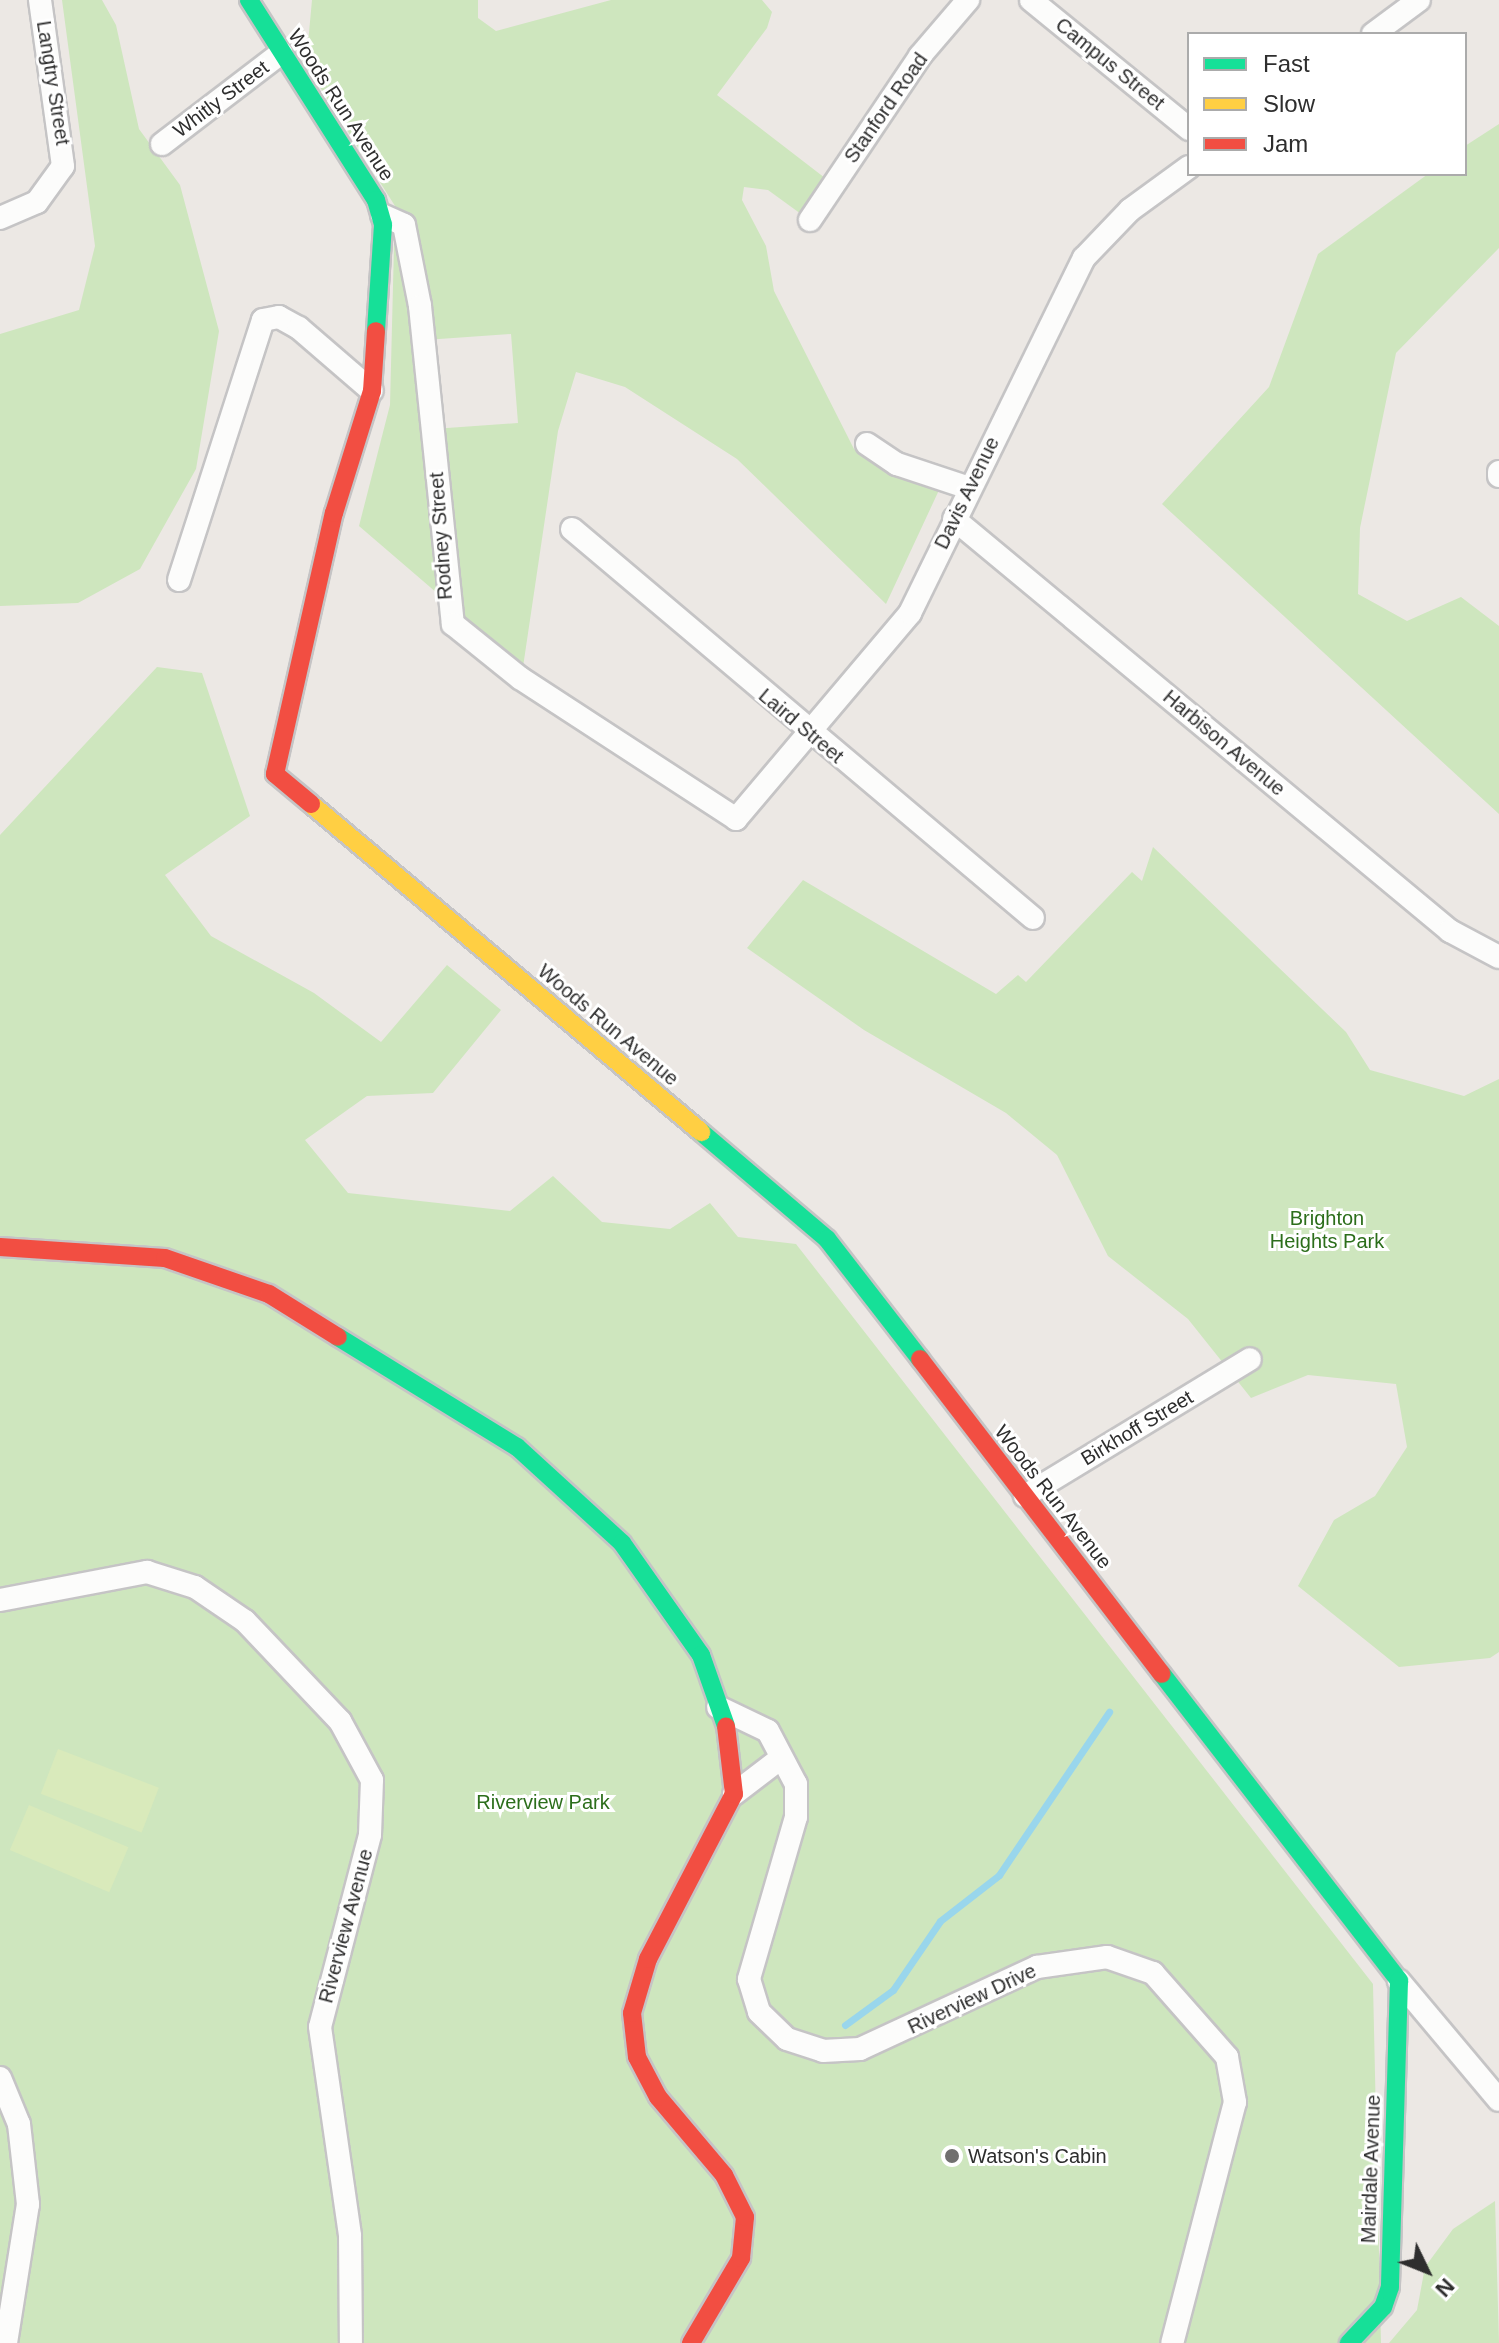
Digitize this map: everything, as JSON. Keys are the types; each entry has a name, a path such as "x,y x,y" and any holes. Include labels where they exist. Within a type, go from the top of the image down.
{"street":[{"name":"Langtry Street","path":"0,218 37,202 63,166 40,0"},
{"name":"Woods Run Avenue","path":"249,0 382,215 372,391 334,513 275,774 813,1226 1399,1981"},
{"name":"Stanford Road","path":"810,220 920,56 968,0"},
{"name":"Campus Street","path":"1031,0 1187,127"},
{"path":"1376,32 1419,0"},
{"name":"Whitly Street","path":"162,144 281,53"},
{"name":"Davis Avenue","path":"736,819 904,622 1084,258 1130,210 1187,168"},
{"name":"Rodney Street","path":"382,215 404,225 420,306 453,624 520,678 736,819"},
{"path":"179,580 263,320 279,317 299,328 372,391"},
{"path":"867,444 897,464 969,488"},
{"name":"Harbison Avenue","path":"954,519 1450,931 1499,957"},
{"name":"Laird Street","path":"572,529 808,733 1033,918"},
{"path":"0,1247 165,1258 269,1294 517,1447 622,1543 701,1655 718,1707 734,1794"},
{"name":"Birkhoff Street","path":"1025,1496 1250,1359"},
{"name":"Riverview Avenue","path":"0,1600 147,1572 195,1587 245,1621 340,1721 372,1780 370,1835 320,2027 350,2236 351,2343"},
{"path":"691,2343 741,2258 745,2217 724,2175 658,2097 637,2057 632,2013 648,1959 734,1794 780,1759 768,1731 718,1707"},
{"name":"Riverview Drive","path":"780,1759 796,1784 796,1817 749,1979 759,2012 787,2039 823,2051 860,2049 1008,1978 1085,1956 1133,1962 1153,1973 1227,2057 1235,2102 1172,2343"},
{"path":"1399,1981 1499,2100"},
{"name":"Mairdale Avenue","path":"1349,2343 1383,2307 1390,2287 1399,1981"},
{"path":"0,2078 19,2124 28,2204 6,2343"}],"green space":[{"path":"62,0 102,0 116,25 139,129 180,185 219,331 196,469 140,569 78,603 0,606 0,334 79,310 95,246"},
{"path":"312,0 478,0 478,18 496,31 611,0 762,0 772,12 767,28 717,95 825,178 801,214 768,190 744,187 742,200 766,246 774,291 854,449 940,488 886,604 737,459 625,387 576,372 558,431 523,667 359,526 390,405 395,206 306,65","holes":["511,334 518,423 433,429 425,340"]},
{"path":"1499,124 1499,248 1396,353 1360,528 1358,594 1407,621 1461,597 1499,626 1499,814 1162,504 1269,387 1318,254 1425,176 1467,176 1467,145"},
{"name":"Riverview Park","path":"157,667 202,673 250,816 165,875 211,936 314,993 381,1042 447,965 501,1010 433,1093 367,1096 305,1140 348,1193 510,1211 553,1176 602,1222 670,1229 710,1203 738,1237 796,1244 1373,1984 1381,2343 0,2343 0,835"},
{"name":"Brighton Heights Park","path":"1153,847 1346,1032 1370,1070 1464,1096 1499,1079 1499,1652 1490,1658 1399,1667 1298,1586 1334,1520 1375,1496 1407,1447 1396,1384 1308,1375 1251,1398 1188,1319 1108,1256 1057,1155 1006,1113 864,1030 747,948 803,880 996,994 1018,975 1026,982 1132,872 1142,881"},
{"path":"58,1749 159,1788 142,1833 41,1794"},
{"path":"29,1805 128,1847 109,1892 10,1850"},
{"path":"1495,2201 1499,2343 1389,2343 1417,2310 1425,2267 1453,2229"}],"waterway":[{"path":"845,2025 893,1990 940,1921 999,1875 1109,1712"}],"traffic: fast":[{"path":"249,0 376,200 383,225 376,331"},
{"path":"701,1132 827,1239 920,1359"},
{"path":"338,1337 517,1447 622,1543 701,1655 726,1726"},
{"path":"1162,1674 1399,1981 1390,2287 1383,2307 1349,2343"}],"traffic: slow":[{"path":"311,804 701,1132"}],"traffic: jam":[{"path":"311,804 275,774 334,513 372,391 376,331"},
{"path":"0,1247 165,1258 269,1294 338,1337"},
{"path":"920,1359 1162,1674"},
{"path":"691,2343 741,2258 745,2217 724,2175 658,2097 637,2057 632,2013 648,1959 734,1794 726,1726"}],"place":[{"name":"Watson's Cabin","path":"952,2156"}]}
